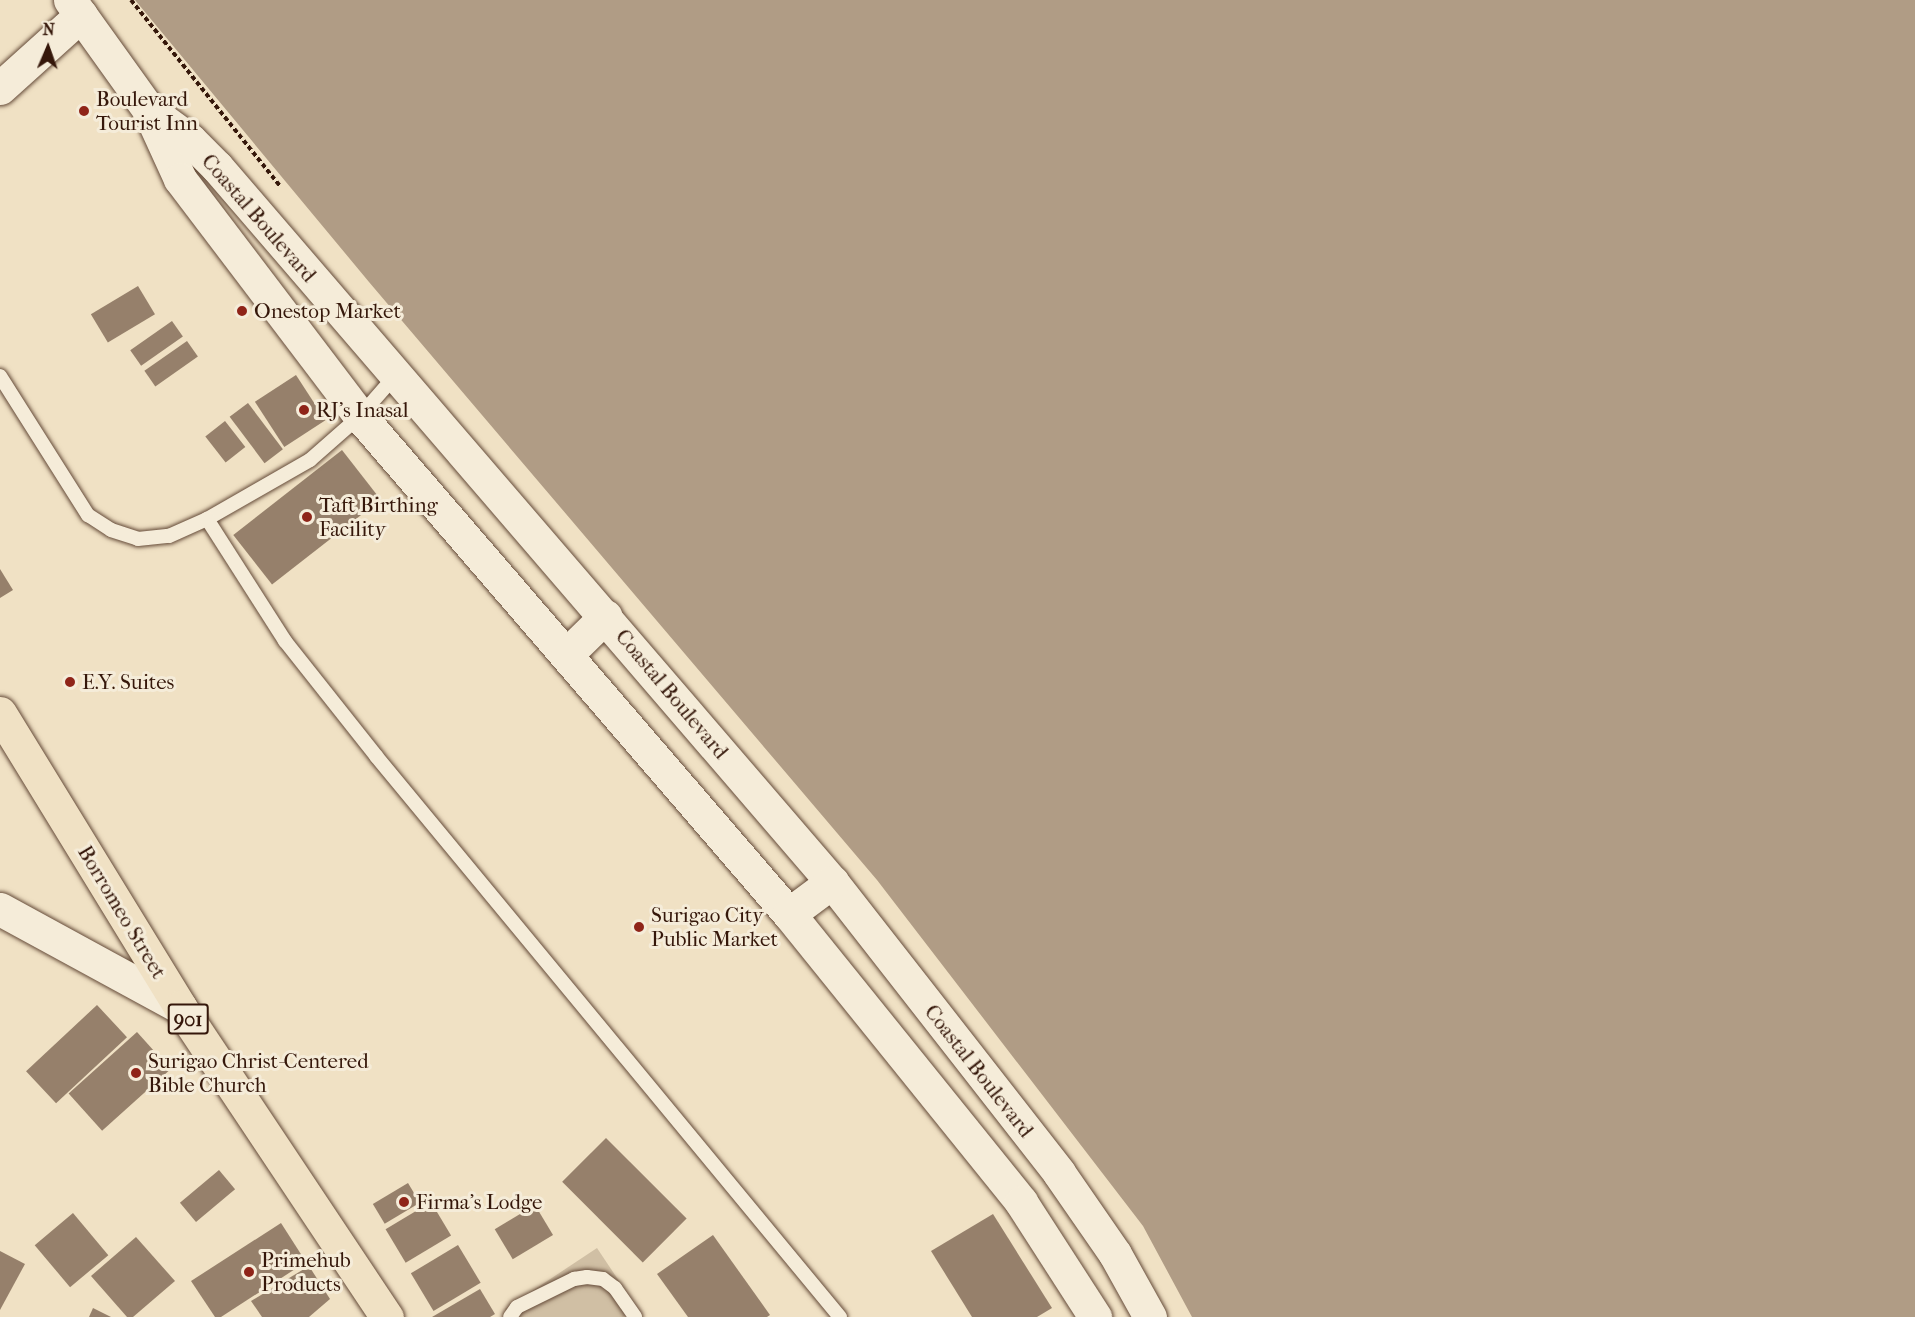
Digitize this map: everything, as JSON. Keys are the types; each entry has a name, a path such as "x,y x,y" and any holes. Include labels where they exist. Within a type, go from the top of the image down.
{"main road":[{"name":"Borromeo Street","path":"0,713 180,1007 384,1316"}],"street":[{"path":"0,88 76,7"},
{"name":"Coastal Boulevard","path":"76,7 148,109 180,179 360,416 789,914 1021,1202 1095,1317"},
{"name":"Coastal Boulevard","path":"148,109 190,140 217,167 395,376 606,616 832,882 1059,1173 1115,1254 1150,1317"},
{"path":"567,654 606,616"},
{"path":"789,914 832,882"},
{"path":"0,909 180,1007"},
{"path":"1021,1202 1059,1173"}],"lane":[{"path":"0,376 88,515 111,530 138,539 169,536 207,519 310,459 360,416 395,376"},
{"path":"207,519 285,641 369,747 840,1317"},
{"path":"510,1317 517,1307 573,1279 587,1277 603,1279 615,1288 635,1317"}],"shaded area":[{"path":"135,0 1915,0 1915,1317 1192,1317 1143,1226 877,880 369,282"},
{"path":"597,1248 637,1308 623,1317 510,1317 505,1309"}],"building":[{"path":"138,286 155,314 108,343 91,314"},
{"path":"172,321 183,337 141,366 130,350"},
{"path":"187,341 198,357 155,386 144,371"},
{"path":"296,375 325,420 284,447 255,402"},
{"path":"248,403 283,449 265,463 230,417"},
{"path":"225,421 245,447 226,462 205,436"},
{"name":"Taft Birthing Facility","path":"342,450 381,500 272,585 233,535"},
{"path":"0,569 13,590 0,598"},
{"path":"97,1005 127,1037 56,1103 26,1071"},
{"path":"137,1032 170,1069 102,1131 69,1094"},
{"path":"606,1138 687,1219 643,1262 562,1182"},
{"path":"219,1170 235,1189 196,1222 180,1203"},
{"path":"408,1183 420,1203 385,1224 373,1204"},
{"path":"431,1202 451,1235 406,1263 386,1229"},
{"path":"535,1205 553,1235 513,1259 495,1229"},
{"path":"73,1213 108,1255 70,1287 35,1245"},
{"path":"993,1214 1052,1308 1037,1317 972,1317 931,1251"},
{"name":"Primehub Products","path":"281,1223 306,1262 221,1317 215,1317 191,1281"},
{"path":"713,1235 770,1315 767,1317 688,1317 657,1274"},
{"path":"136,1237 175,1281 133,1317 127,1317 91,1276"},
{"path":"458,1245 481,1283 434,1311 411,1273"},
{"path":"0,1251 25,1264 0,1310"},
{"path":"309,1266 330,1299 309,1317 262,1317 251,1301"},
{"path":"480,1289 495,1314 490,1317 432,1317"},
{"path":"93,1308 111,1317 89,1317"}],"place":[{"name":"Boulevard Tourist Inn","path":"84,111"},
{"name":"Onestop Market","path":"242,311"},
{"name":"RJ's Inasal","path":"304,410"},
{"name":"Taft Birthing Facility","path":"307,517"},
{"name":"E.Y. Suites","path":"70,682"},
{"name":"Surigao City Public Market","path":"639,927"},
{"name":"Surigao Christ-Centered Bible Church","path":"136,1073"},
{"name":"Firma's Lodge","path":"404,1202"},
{"name":"Primehub Products","path":"249,1272"}]}
